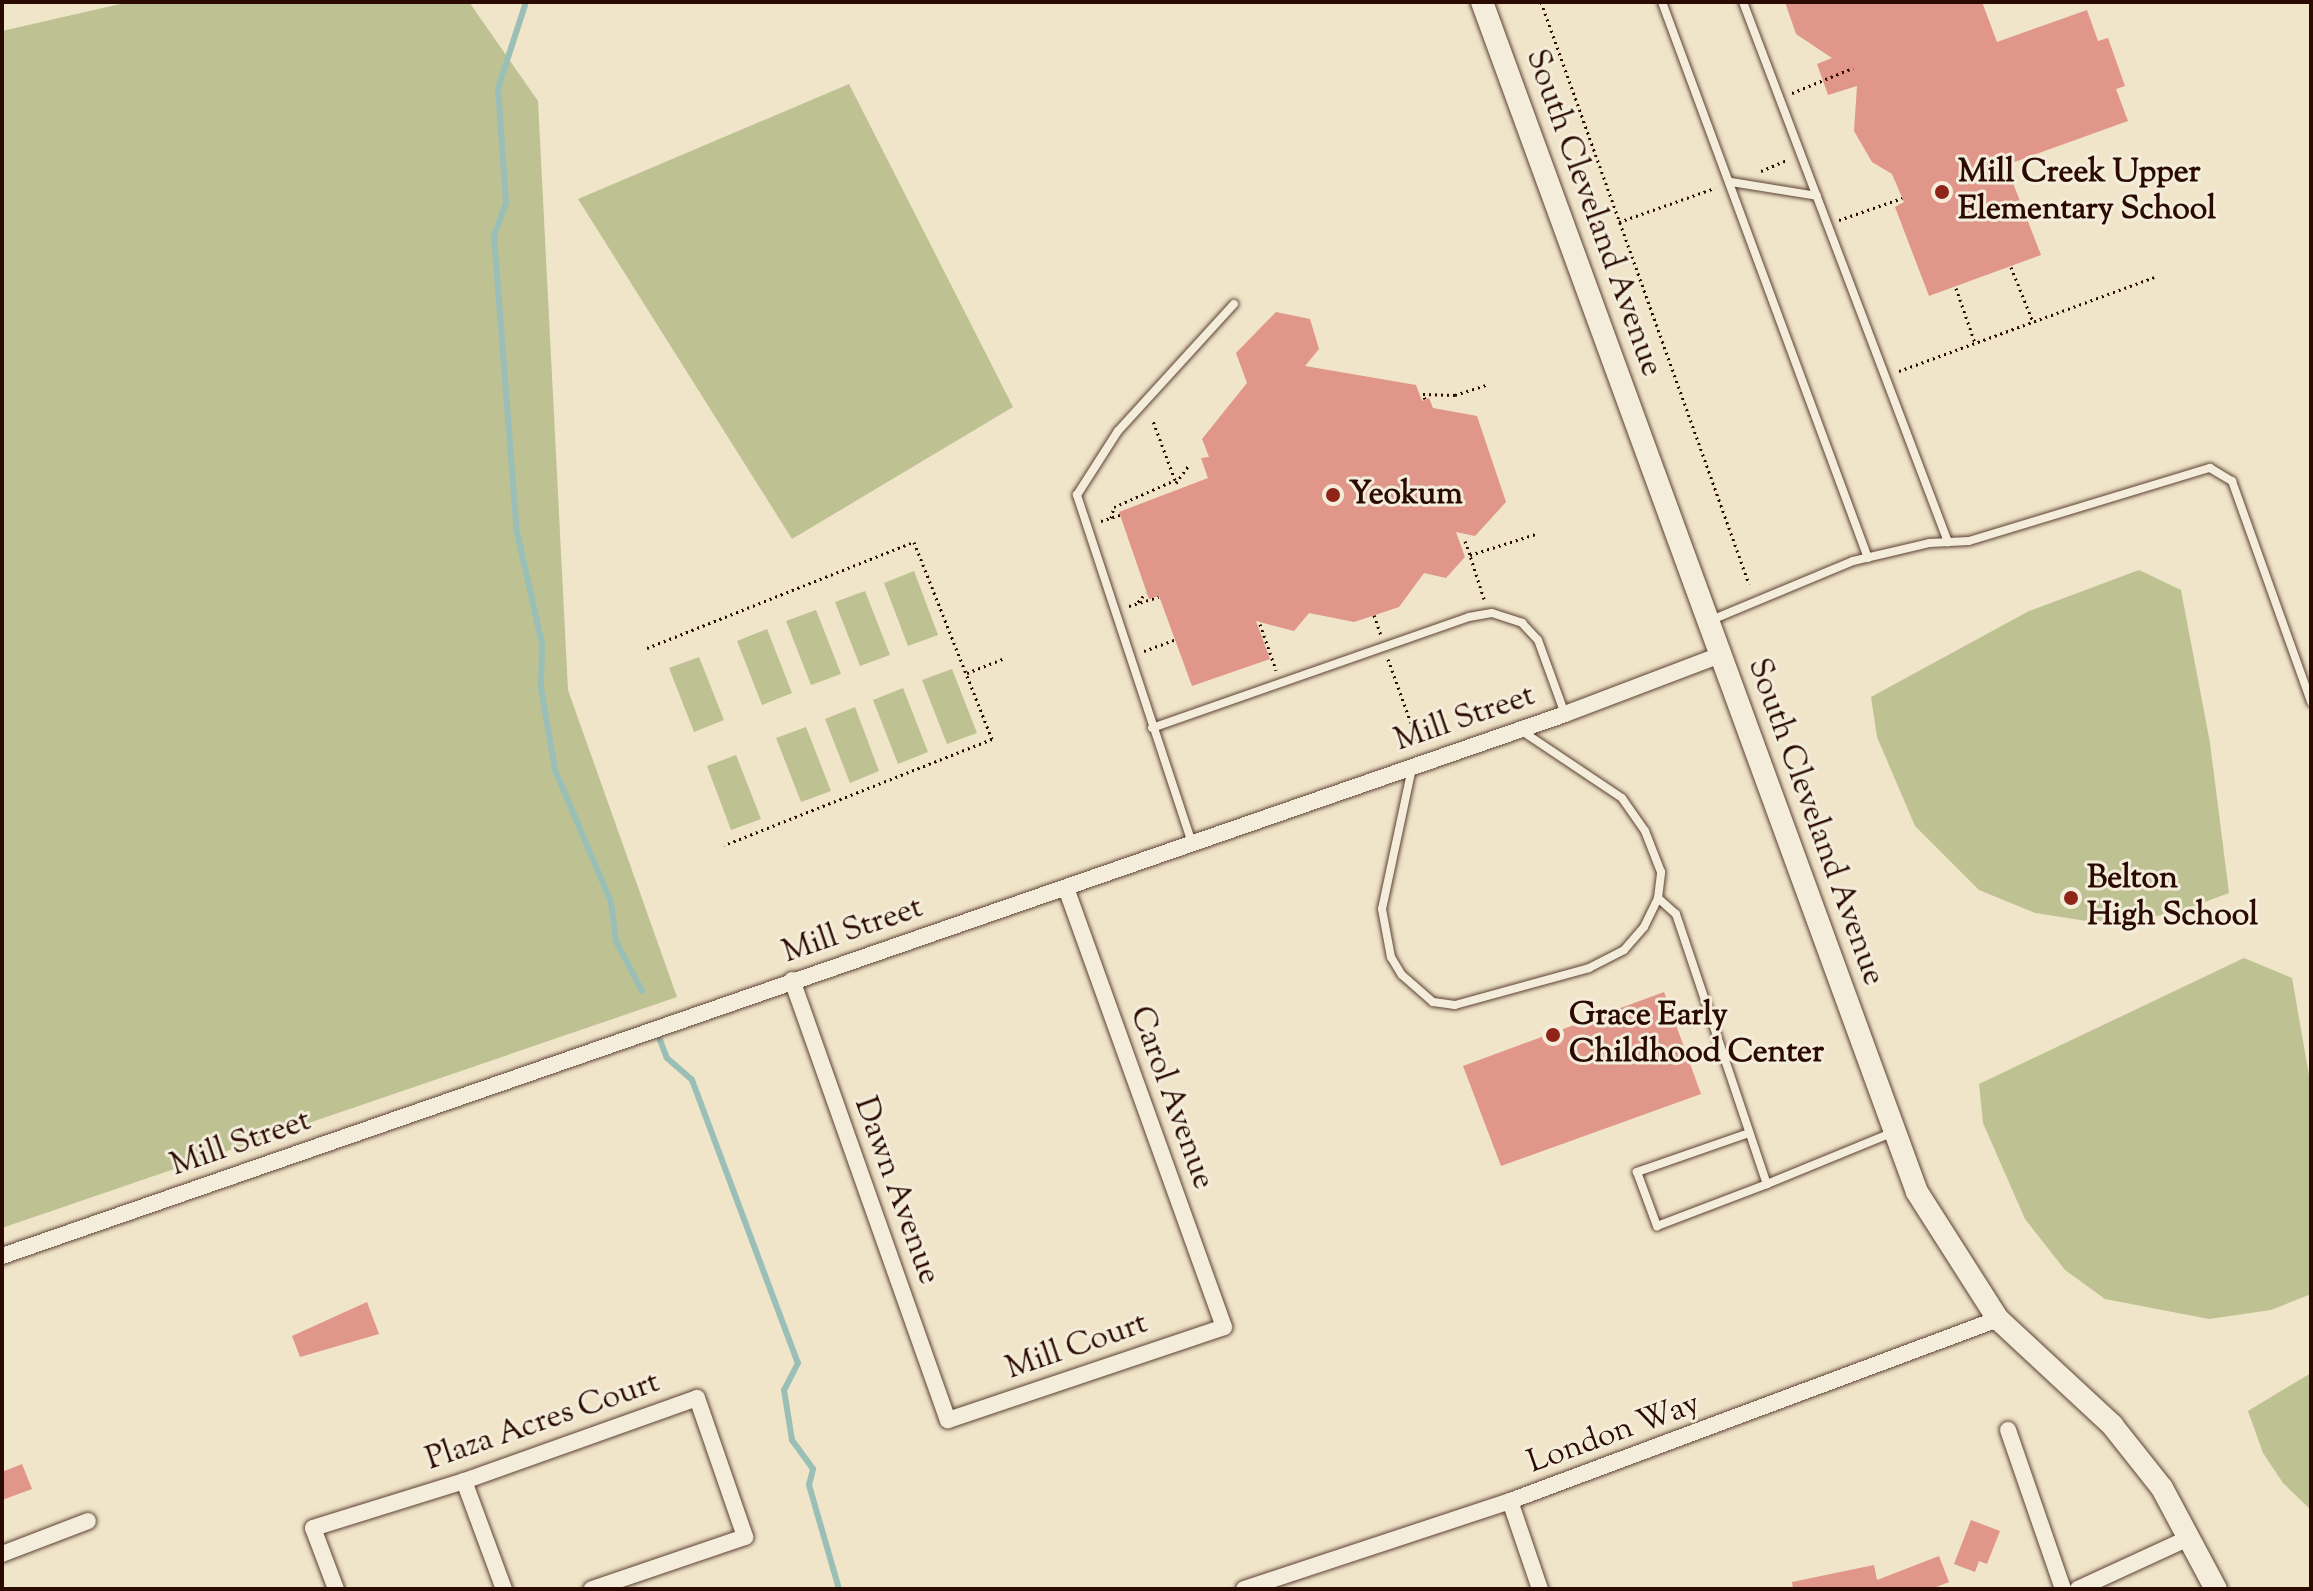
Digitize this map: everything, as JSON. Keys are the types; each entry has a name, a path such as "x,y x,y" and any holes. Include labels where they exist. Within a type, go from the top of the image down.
{"street":[{"name":"South Cleveland Avenue","path":"1482,2 1917,1192 1998,1319 2112,1425 2162,1488 2191,1537 2216,1589"},
{"name":"Mill Street","path":"2,1256 1520,730 1720,655"},
{"name":"Carol Avenue","path":"1066,888 1224,1327"},
{"name":"Dawn Avenue","path":"792,980 948,1420"},
{"name":"London Way","path":"1244,1589 1510,1501 1998,1319"},
{"name":"Mill Court","path":"948,1420 1224,1327"},
{"name":"Plaza Acres Court","path":"336,1589 313,1528 464,1481 697,1398 745,1537 592,1589"},
{"path":"2008,1430 2063,1589"},
{"path":"464,1481 504,1589"},
{"path":"1510,1501 1540,1589"},
{"path":"2,1554 88,1521"},
{"path":"2078,1589 2191,1537"}],"lane":[{"path":"1662,2 1868,558"},
{"path":"1743,2 1948,542"},
{"path":"1731,182 1817,196"},
{"path":"1192,843 1077,495 1118,431 1234,304"},
{"path":"1708,622 1868,558 1948,542 1969,541 2210,468 2232,481 2307,682 2311,702"},
{"path":"1152,728 1469,617 1492,613 1522,623 1538,640 1565,714"},
{"path":"1412,767 1382,909 1391,957 1433,1002 1455,1005 1589,968 1624,950 1644,927 1658,898 1661,872 1645,831 1622,798 1520,730"},
{"path":"1658,898 1676,914 1767,1184"},
{"path":"1749,1133 1637,1172 1657,1226 1895,1131"}],"path":[{"path":"1541,2 1749,584"},
{"path":"1792,93 1853,68"},
{"path":"1619,222 1715,188"},
{"path":"1839,220 1902,198"},
{"path":"2011,267 2033,322"},
{"path":"1895,372 2154,277"},
{"path":"1956,288 1975,343"},
{"path":"1425,399 1423,394 1455,395 1486,385"},
{"path":"1153,421 1178,489"},
{"path":"1111,518 1114,507 1175,482 1189,465"},
{"path":"1093,523 1120,515"},
{"path":"1470,555 1536,534"},
{"path":"1465,541 1484,599"},
{"path":"647,648 914,542 992,739 724,845"},
{"path":"1136,605 1146,593"},
{"path":"1122,609 1159,597"},
{"path":"1374,615 1381,635"},
{"path":"1260,624 1276,670"},
{"path":"1139,653 1175,640"},
{"path":"1388,657 1419,745"},
{"path":"966,673 1005,658"}],"green space":[{"path":"129,2 469,2 538,101 568,690 677,997 2,1228 2,31"},
{"path":"849,84 1013,407 792,539 578,199"},
{"path":"2139,570 2181,590 2210,743 2229,893 2172,914 2100,923 2035,913 1979,890 1915,826 1877,737 1871,697 2029,611"},
{"path":"914,571 938,635 908,646 884,583"},
{"path":"865,591 890,655 860,666 835,602"},
{"path":"816,610 841,674 811,685 786,621"},
{"path":"767,629 792,693 762,705 737,641"},
{"path":"699,657 724,720 694,732 669,668"},
{"path":"952,669 977,733 947,744 922,680"},
{"path":"903,688 928,752 898,764 873,700"},
{"path":"855,707 879,771 850,783 825,719"},
{"path":"806,727 831,791 801,802 776,738"},
{"path":"736,755 761,819 731,830 707,766"},
{"path":"2244,958 2292,978 2311,1087 2311,1294 2271,1310 2209,1319 2105,1299 2065,1270 2025,1219 1983,1123 1979,1084"},
{"path":"2311,1373 2311,1510 2283,1483 2263,1453 2248,1411"}],"building":[{"path":"1785,2 1982,2 1997,42 2087,10 2098,41 2108,38 2125,86 2116,89 2128,121 2006,165 2041,255 1929,296 1895,207 1904,202 1892,174 1872,162 1854,131 1857,86 1828,95 1817,64 1832,58 1796,34"},
{"name":"Yeokum","path":"1276,312 1310,319 1319,349 1305,366 1416,385 1422,401 1429,398 1433,408 1477,416 1506,502 1475,536 1456,532 1465,557 1446,578 1424,573 1399,607 1354,622 1309,613 1294,631 1256,621 1270,659 1192,686 1159,596 1149,599 1119,512 1208,478 1201,458 1209,457 1202,439 1247,383 1236,353"},
{"path":"1664,992 1701,1094 1501,1166 1463,1066"},
{"path":"367,1302 379,1334 300,1357 292,1336"},
{"path":"22,1464 32,1489 2,1500 2,1472"},
{"path":"1971,1520 2000,1531 1987,1564 1979,1561 1975,1572 1954,1564"},
{"path":"1939,1556 1949,1582 1931,1589 1793,1589 1792,1582 1874,1565 1877,1580"}],"waterway":[{"path":"526,2 498,88 506,203 494,236 517,532 542,644 541,688 555,770 611,902 616,941 642,991"},
{"path":"660,1040 667,1058 692,1080 798,1363 784,1390 792,1440 813,1469 809,1485 839,1589"}],"place":[{"name":"Mill Creek Upper Elementary School","path":"1942,192"},
{"name":"Yeokum","path":"1333,495"},
{"name":"Belton High School","path":"2071,898"},
{"name":"Grace Early Childhood Center","path":"1553,1035"}]}
